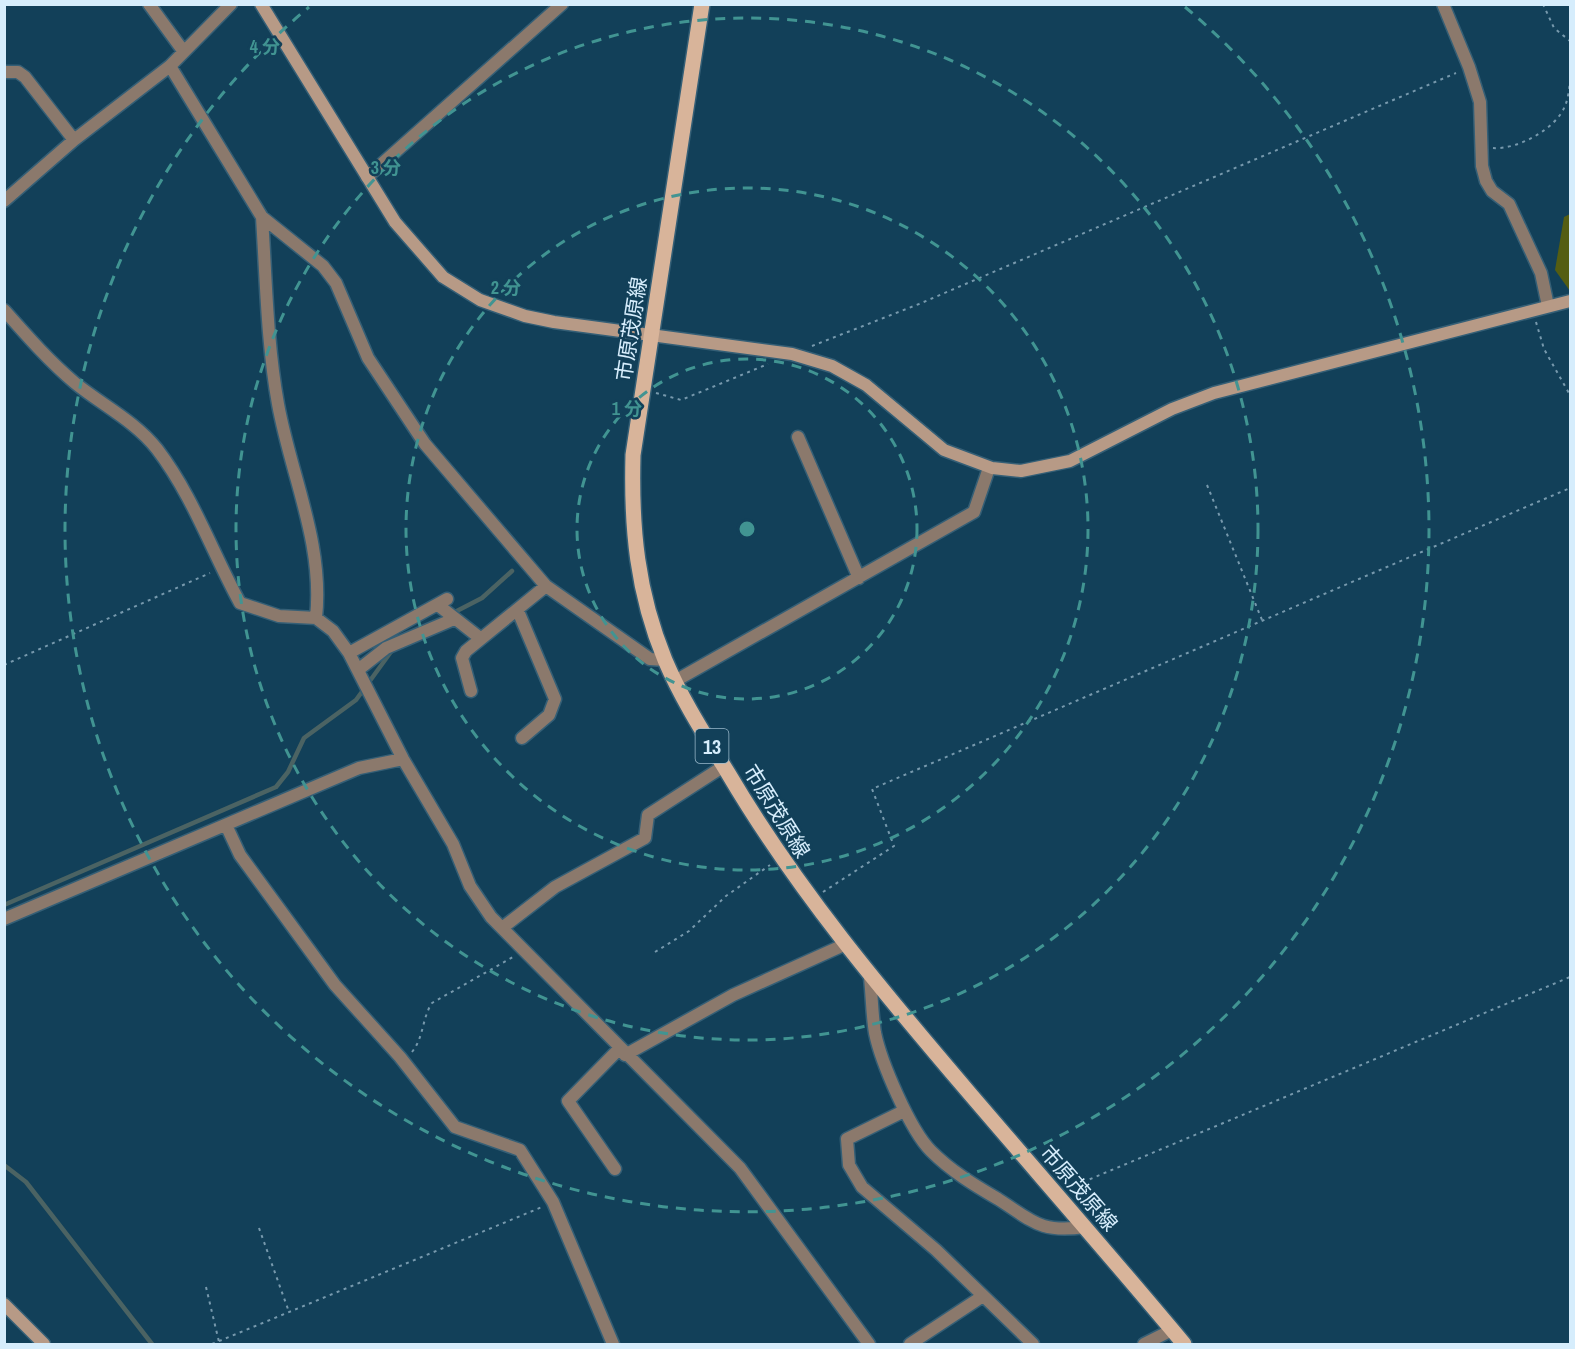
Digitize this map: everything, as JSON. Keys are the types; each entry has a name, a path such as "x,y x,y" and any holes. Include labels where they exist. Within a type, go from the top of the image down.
{"main road":[{"name":"市原茂原線","path":"702,4 633,455 632,523 647,605 665,660 724,766 780,858 870,978 1184,1344"}],"street":[{"path":"148,4 184,52"},
{"path":"4,201 74,140 170,66 231,4"},
{"path":"261,4 367,177 412,244 443,277 463,291 499,308 525,316 651,336 792,354 832,366 866,385 944,450 989,468 1022,471 1070,461 1172,409 1214,393 1570,301"},
{"path":"367,177 562,4"},
{"path":"1443,4 1469,67 1479,102 1482,166 1486,181 1492,191 1509,204 1541,273 1548,306"},
{"path":"170,66 262,217 323,266 336,283 373,366 425,444 546,586 650,659 665,660"},
{"path":"4,72 18,72 25,77 74,140"},
{"path":"262,217 274,379 278,406 317,560 316,618"},
{"path":"4,310 48,359 76,384 123,417 156,448 189,499 240,603 279,616 316,618 333,632 350,653 403,759 453,844 470,886 491,917 622,1052 740,1168 869,1344"},
{"path":"798,437 859,578"},
{"path":"675,681 974,512 989,468"},
{"path":"471,691 462,658 480,638 518,611 546,586"},
{"path":"350,653 389,629 443,602 454,619 480,638"},
{"path":"518,611 555,699 549,715 522,738"},
{"path":"358,670 386,648 454,619"},
{"path":"4,920 359,768 403,759"},
{"path":"502,928 555,887 645,838 648,815 724,766"},
{"path":"226,825 240,855 292,929 335,985 400,1057 454,1126 519,1150 553,1202 613,1344"},
{"path":"615,1169 568,1101 622,1052 733,994 846,944"},
{"path":"870,978 875,1034 904,1111 915,1132 953,1171 1043,1228 1065,1230 1085,1227"},
{"path":"904,1111 847,1139 849,1165 862,1187 936,1250 1033,1344"},
{"path":"910,1344 983,1296"},
{"path":"4,1304 44,1344"},
{"path":"1144,1344 1172,1330"}],"path":[{"path":"1543,4 1554,28 1570,41"},
{"path":"643,390 681,400 919,304 1469,67"},
{"path":"1481,147 1500,149 1523,142 1551,123 1565,107 1570,82"},
{"path":"1533,310 1544,349 1570,394"},
{"path":"1206,485 1262,620"},
{"path":"811,900 894,846 872,789 1570,488"},
{"path":"4,665 221,568"},
{"path":"655,952 689,931 726,896 780,858"},
{"path":"400,1057 412,1051 419,1042 426,1012 432,1003 523,950"},
{"path":"1055,1193 1570,976"},
{"path":"213,1344 553,1202"},
{"path":"259,1228 289,1312"},
{"path":"206,1287 219,1342"}],"green space":[{"path":"1570,214 1570,291 1555,270 1564,217"}],"waterway":[{"path":"451,614 482,598 512,571"},
{"path":"4,905 276,787 288,772 304,738 356,700 393,649"},
{"path":"4,1165 26,1182 152,1344"}]}
